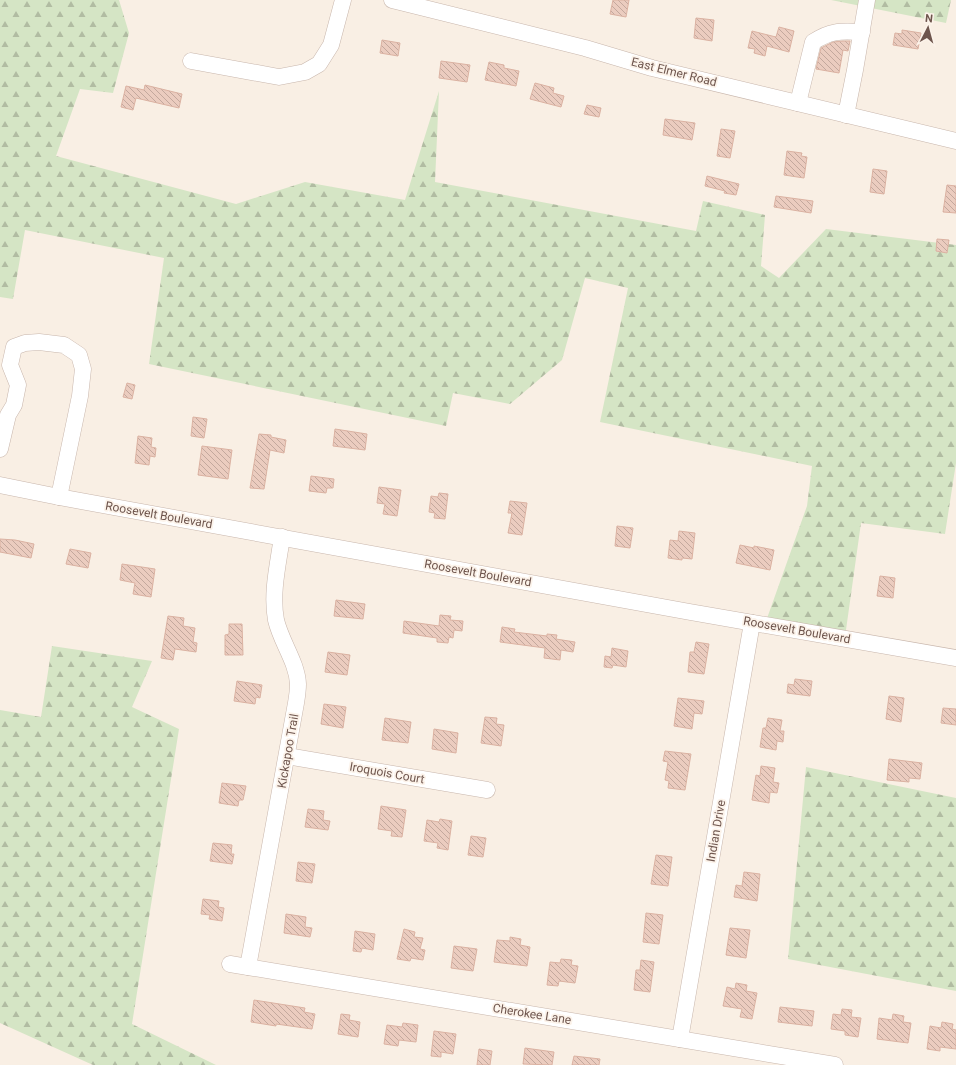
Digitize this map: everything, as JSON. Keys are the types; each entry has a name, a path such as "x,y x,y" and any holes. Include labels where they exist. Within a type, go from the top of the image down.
{"street":[{"path":"191,61 279,77 305,72 319,64 331,45 342,0"},
{"name":"East Elmer Road","path":"392,0 585,48 652,68 940,138 956,140"},
{"path":"846,115 867,0"},
{"path":"798,103 813,42 825,34 842,31 862,32"},
{"path":"0,450 8,415 14,404 18,385 10,365 14,347 25,343 39,342 58,344 64,345 79,355 83,369 80,396 59,497"},
{"name":"Roosevelt Boulevard","path":"0,485 59,497 956,658"},
{"name":"Kickapoo Trail","path":"248,967 287,756 298,684 294,666 277,622 275,608 274,595 282,537"},
{"name":"Indian Drive","path":"680,1039 752,622"},
{"name":"Iroquois Court","path":"287,756 487,790"},
{"name":"Cherokee Lane","path":"230,964 680,1039 814,1063 835,1065"}],"green space":[{"path":"0,0 119,0 129,33 113,93 80,89 56,156 236,204 305,182 405,200 439,91 435,182 696,231 703,201 765,215 761,266 779,278 826,229 956,245 956,463 945,534 861,523 845,637 765,624 807,506 812,466 600,422 628,288 585,278 562,360 510,404 453,393 446,426 149,364 164,258 25,230 13,299 0,297"},
{"path":"831,0 951,0 946,23"},
{"path":"52,646 152,661 132,707 179,729 132,1024 216,1065 93,1065 0,1023 0,710 41,717"},
{"path":"806,767 956,798 956,991 788,959"}],"building":[{"path":"613,0 629,0 626,17 610,14"},
{"path":"696,18 714,20 712,41 694,38"},
{"path":"779,27 794,31 789,52 767,46 765,56 754,53 755,49 748,48 752,31 776,37"},
{"path":"902,30 921,33 918,49 893,45 895,33 902,34"},
{"path":"382,40 400,43 398,56 380,53"},
{"path":"850,41 848,51 843,50 839,73 816,69 821,48 833,42"},
{"path":"441,61 470,65 467,82 439,78"},
{"path":"489,62 504,65 504,68 519,71 516,86 485,80"},
{"path":"535,83 554,88 553,93 564,96 561,107 530,99"},
{"path":"145,85 182,94 179,108 136,98 133,110 121,107 126,86 144,90"},
{"path":"587,105 601,108 599,117 584,114"},
{"path":"665,119 695,123 692,140 663,135"},
{"path":"721,129 735,131 730,158 717,156"},
{"path":"787,151 802,153 801,156 807,157 804,178 784,175"},
{"path":"873,169 887,171 884,194 870,192"},
{"path":"707,176 739,184 736,195 724,193 725,191 705,186"},
{"path":"947,185 956,186 956,213 943,212"},
{"path":"776,196 813,201 811,213 774,207"},
{"path":"937,239 949,240 947,253 936,251"},
{"path":"127,383 135,385 132,399 123,397"},
{"path":"193,417 207,419 204,438 191,436"},
{"path":"335,429 367,434 365,450 333,446"},
{"path":"259,434 271,435 271,437 286,440 284,453 270,450 264,489 250,488"},
{"path":"138,436 152,438 151,447 156,448 155,457 150,456 149,465 135,463"},
{"path":"202,446 232,450 228,479 198,475"},
{"path":"311,476 334,479 333,488 327,488 326,493 309,491"},
{"path":"379,487 401,490 397,516 383,514 385,504 377,503"},
{"path":"439,493 448,494 445,519 434,518 435,513 429,512 431,496 438,497"},
{"path":"510,501 527,503 522,535 508,533 512,513 508,513"},
{"path":"617,526 633,528 630,548 615,546"},
{"path":"679,531 695,533 692,559 682,558 682,560 668,558 670,540 678,541"},
{"path":"0,539 34,544 31,558 0,552"},
{"path":"740,545 774,550 770,570 736,563"},
{"path":"70,549 91,553 88,568 66,564"},
{"path":"122,564 155,569 151,597 133,594 135,583 120,580"},
{"path":"880,576 895,578 893,598 877,596"},
{"path":"336,600 365,604 363,619 334,616"},
{"path":"440,615 451,616 450,620 463,621 462,631 454,630 453,638 449,637 448,643 437,642 437,638 403,633 404,621 439,626"},
{"path":"168,616 184,618 183,626 195,628 193,642 197,643 196,652 175,649 173,660 161,658"},
{"path":"229,624 242,624 243,655 225,655 225,635 229,634"},
{"path":"502,627 515,629 514,632 547,636 547,634 557,635 556,639 575,642 573,652 561,650 560,660 544,658 545,648 500,642"},
{"path":"696,642 709,644 704,674 688,672 690,652 694,652"},
{"path":"612,648 628,651 626,667 613,665 612,668 604,667 605,656 611,657"},
{"path":"328,652 350,655 347,675 325,672"},
{"path":"795,679 812,681 810,696 787,693 788,684 794,685"},
{"path":"237,681 262,685 260,698 256,697 255,704 234,701"},
{"path":"889,696 904,698 901,722 886,719"},
{"path":"678,698 704,701 702,714 694,713 692,729 674,726"},
{"path":"324,704 346,707 343,728 321,724"},
{"path":"943,708 956,709 956,725 941,723"},
{"path":"485,717 497,718 496,724 504,725 501,746 481,743"},
{"path":"385,718 411,722 408,743 382,740"},
{"path":"768,718 782,720 780,731 784,731 783,742 777,741 776,750 760,747 763,728 766,728"},
{"path":"434,729 458,733 456,753 432,749"},
{"path":"665,751 691,754 685,790 668,788 669,781 665,780 668,762 663,761"},
{"path":"889,759 922,763 920,779 909,778 909,782 887,780"},
{"path":"761,766 775,768 773,782 779,783 777,793 770,792 769,803 752,800 756,775 760,776"},
{"path":"222,783 246,786 243,800 239,800 238,806 219,803"},
{"path":"381,806 406,810 402,837 391,836 392,831 378,829"},
{"path":"308,809 324,811 323,820 330,821 328,830 305,827"},
{"path":"440,819 452,821 448,850 437,848 438,843 424,841 427,820 439,822"},
{"path":"471,836 486,838 483,857 468,855"},
{"path":"213,843 232,845 231,854 234,854 232,864 210,861"},
{"path":"656,855 672,857 668,886 651,884"},
{"path":"298,862 315,864 312,883 296,881"},
{"path":"744,872 760,874 757,901 734,897 736,885 742,886"},
{"path":"203,899 219,901 218,907 224,908 222,921 209,919 210,915 201,914"},
{"path":"646,913 663,915 659,944 643,942"},
{"path":"286,914 306,917 305,927 312,928 310,937 284,933"},
{"path":"730,928 750,930 746,958 726,955"},
{"path":"404,929 415,932 414,937 423,938 420,949 425,950 423,960 411,958 410,961 397,959"},
{"path":"355,931 375,934 373,950 362,948 361,952 353,951"},
{"path":"510,937 521,939 520,945 530,947 527,966 494,962 497,940 510,941"},
{"path":"454,946 477,949 473,971 451,968"},
{"path":"561,959 572,960 571,965 578,966 575,983 559,981 558,986 547,985 550,962 560,963"},
{"path":"641,960 654,962 650,992 634,990 636,970 640,970"},
{"path":"736,983 747,985 746,991 757,993 752,1019 740,1017 742,1009 723,1006 727,987 735,989"},
{"path":"254,1000 305,1008 304,1012 315,1014 312,1029 251,1022"},
{"path":"780,1007 814,1011 812,1026 778,1022"},
{"path":"842,1009 852,1010 851,1017 861,1018 858,1037 845,1035 845,1031 831,1029 833,1014 841,1015"},
{"path":"341,1014 350,1015 349,1020 360,1022 358,1037 338,1034"},
{"path":"893,1014 904,1016 903,1022 911,1023 908,1043 877,1039 879,1018 892,1020"},
{"path":"942,1022 953,1024 952,1029 956,1030 956,1049 940,1047 940,1051 927,1049 930,1026 941,1028"},
{"path":"403,1023 418,1025 416,1042 399,1040 398,1046 384,1044 387,1025 402,1027"},
{"path":"434,1031 456,1034 453,1054 441,1052 441,1057 431,1056"},
{"path":"525,1048 554,1052 552,1065 523,1064"},
{"path":"479,1049 492,1051 490,1065 477,1065"},
{"path":"574,1056 600,1059 599,1065 572,1065"}]}
